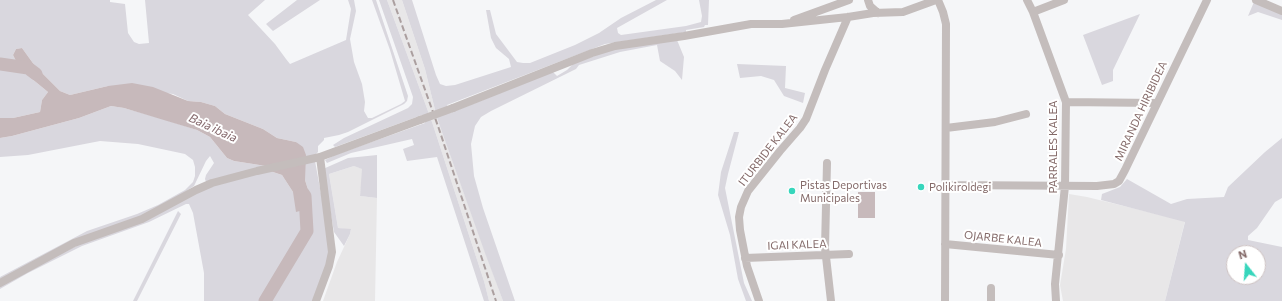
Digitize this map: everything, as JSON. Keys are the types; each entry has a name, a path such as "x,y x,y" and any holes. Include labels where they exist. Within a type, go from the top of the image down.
{"street":[{"path":"782,24 849,0"},
{"path":"868,0 870,6 878,13"},
{"path":"0,283 74,243 142,219 212,183 257,170 320,157 453,108 604,49 631,43 684,36 751,24 782,24 878,13 903,12 937,0 943,12 946,24 945,301"},
{"name":"PARRALES KALEA","path":"1026,0 1033,12 1066,102 1065,186 1055,284 1056,301"},
{"path":"1033,12 1064,0"},
{"name":"MIRANDA HIRIBIDEA","path":"946,185 1108,186 1119,181 1207,0"},
{"path":"1256,0 1282,11"},
{"name":"ITURBIDE KALEA","path":"759,301 745,258 739,224 741,207 748,191 806,119 848,17"},
{"path":"1066,102 1156,103"},
{"path":"946,128 995,122 1026,114"},
{"path":"316,301 329,266 332,252 320,157"},
{"path":"827,163 825,248 831,301"},
{"name":"OJARBE KALEA","path":"945,244 1059,255"},
{"name":"IGAI KALEA","path":"745,258 848,254"},
{"path":"991,288 991,301"}],"shaded area":[{"path":"0,0 110,0 110,2 125,4 128,33 134,42 139,44 149,43 145,0 265,0 248,15 275,44 290,64 346,40 351,9 348,0 354,0 356,11 350,39 354,62 362,84 365,102 364,111 368,118 372,118 405,101 390,50 372,0 376,0 408,96 407,101 404,104 348,132 324,138 318,146 318,152 315,155 305,157 296,142 277,138 263,129 225,114 215,106 201,102 188,101 173,94 108,86 70,95 60,91 35,66 22,48 16,49 13,55 16,61 26,74 48,92 42,100 40,112 13,118 0,118"},
{"path":"297,0 320,0 273,31 266,24"},
{"path":"379,0 387,0 432,122 484,281 489,301 484,301 437,157 407,161 403,149 414,145 412,139 351,153 327,163 325,160 335,155 425,123 422,115 335,147 333,145 344,138 408,108 412,104 413,97"},
{"path":"387,0 402,0 425,69 437,118 503,301 489,301 484,281 432,122"},
{"path":"402,0 412,0 436,75 440,84 446,86 455,85 511,67 509,59 496,48 491,38 486,10 490,10 496,34 517,62 530,63 575,45 599,33 621,18 656,0 667,0 617,28 618,33 621,35 686,26 701,22 702,16 699,0 709,0 708,25 705,25 704,27 686,30 686,32 605,44 447,105 450,113 553,72 557,76 573,64 610,50 677,40 684,57 682,80 675,71 660,61 657,45 620,52 579,65 576,69 481,117 475,126 471,144 474,176 483,208 515,301 503,301 437,118 425,69"},
{"path":"1254,2 1282,14 1282,20 1258,12 1248,16"},
{"path":"1140,14 1113,70 1113,81 1102,85 1083,35"},
{"path":"737,64 786,66 785,88 805,93 803,103 784,96 774,80 761,76 740,78"},
{"path":"111,106 124,108 197,130 210,137 227,158 234,161 266,166 270,171 282,175 293,192 310,196 305,180 305,163 315,161 328,232 328,259 313,301 204,301 204,273 193,213 189,204 186,204 149,222 82,246 0,289 0,285 83,243 0,279 0,277 87,231 137,214 158,205 185,190 193,182 195,176 193,160 185,154 138,144 100,141 28,155 0,157 0,138 79,118","holes":["210,156 214,163 206,175 206,182 154,211 194,186","146,215 122,228 86,241"]},
{"path":"734,132 739,132 725,188 744,283 752,301 746,301 738,279 730,235 718,195 721,172"},
{"path":"1282,138 1282,198 1275,202 1257,228 1248,236 1248,240 1282,247 1282,301 1165,301 1185,222 1101,200 1102,194 1120,187 1127,179 1171,204 1187,199 1224,197 1228,187"},
{"path":"377,155 377,198 360,196 362,169 354,166 329,174 338,228 351,229 344,246 334,232 323,169 348,158"},
{"path":"354,166 363,169 360,196 377,198 375,301 323,301 337,262 351,230 338,228 329,174"},
{"path":"1069,194 1185,221 1165,301 1063,301 1060,285 1066,249"},
{"path":"178,211 181,214 137,301 133,301"}],"water":[{"path":"22,48 35,66 60,91 70,95 108,86 132,83 153,87 188,101 201,102 215,106 225,114 263,129 277,138 296,142 303,147 306,155 305,180 310,196 311,208 296,212 293,192 282,175 270,171 266,166 234,161 227,158 210,137 197,130 124,108 111,106 79,118 0,138 0,118 13,118 40,112 42,100 48,92 26,74 16,61 13,55 16,49"},
{"path":"858,192 875,192 875,218 858,218"}],"waterway":[{"name":"Baia ibaia","path":"0,64 28,68 36,74"},
{"name":"Baia ibaia","path":"265,301 307,231 305,196 303,193"}],"railway":[{"path":"393,0 439,129 496,301"}],"place":[{"name":"Polikiroldegi","path":"921,187"},
{"name":"Pistas Deportivas Municipales","path":"792,191"}]}
